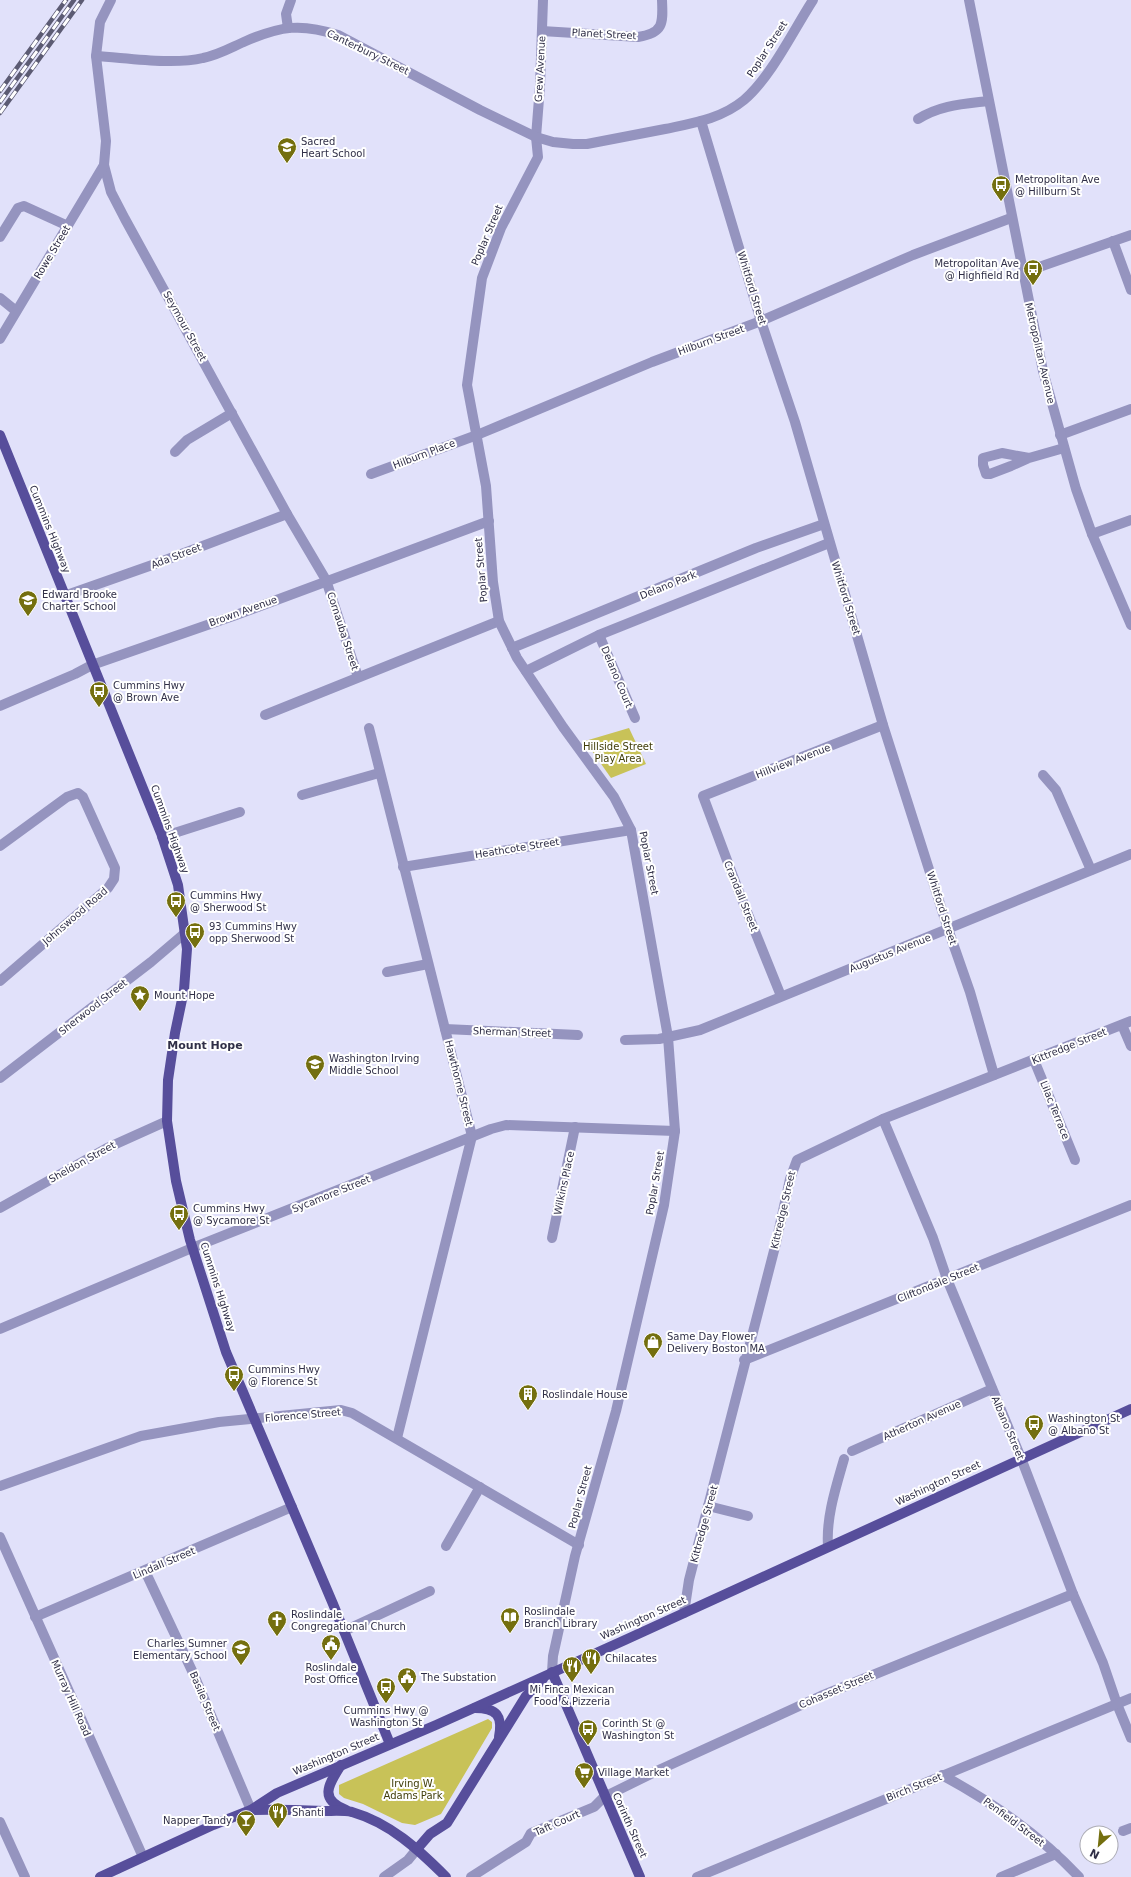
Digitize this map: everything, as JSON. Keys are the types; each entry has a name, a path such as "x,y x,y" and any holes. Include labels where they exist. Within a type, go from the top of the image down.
{"main road":[{"name":"Cummins Highway","path":"0,435 162,837 178,885 187,949 184,990 174,1033 170,1065 167,1121 176,1181 192,1248 226,1352 390,1744"},
{"name":"Washington Street","path":"100,1877 251,1810 277,1793 684,1613 1131,1408"},
{"path":"417,1849 430,1834 447,1823 526,1696 538,1682 552,1672"},
{"name":"Corinth Street","path":"552,1672 604,1797 640,1877"},
{"path":"472,1708 486,1709 496,1713 501,1723 498,1741"},
{"path":"341,1765 330,1782 327,1791 334,1804 388,1828 417,1849 446,1877"},
{"path":"251,1810 302,1809 350,1812"}],"street":[{"name":"Seymour Street","path":"111,0 99,27 96,56 106,141 104,165 112,192 125,219 287,514 326,580"},
{"path":"288,28 286,14 291,0"},
{"name":"Grew Avenue","path":"536,137 540,86 543,0"},
{"name":"Planet Street","path":"542,30 638,37 652,35 660,26 662,16 662,0"},
{"name":"Poplar Street","path":"552,1672 553,1656 579,1545 616,1411 664,1205 675,1131 668,1037 631,830 614,797 563,727 526,671 512,648 499,620 493,582 486,486 477,434 470,408 467,385 482,278 501,228 538,157 536,137 553,142 587,144 701,121 725,112 744,100 768,72 813,0"},
{"name":"Metropolitan Avenue","path":"969,0 1011,218 1043,371 1060,435 1092,534 1131,625"},
{"name":"Canterbury Street","path":"96,56 168,60 203,58 223,52 274,31 302,26 319,29 338,35 480,110 536,137"},
{"path":"918,119 930,111 946,106 988,101"},
{"name":"Whitford Street","path":"701,121 761,321 795,422 883,725 948,929 970,992 994,1075"},
{"name":"Rowe Street","path":"0,339 104,165"},
{"path":"0,237 18,208 24,206 68,226"},
{"name":"Hilburn Street","path":"477,434 652,362 761,321 912,255 1011,218"},
{"path":"1022,273 1131,234"},
{"path":"1113,241 1131,290"},
{"path":"0,298 16,311"},
{"path":"1060,435 1131,409"},
{"path":"175,452 187,440 232,413"},
{"name":"Hilburn Place","path":"372,474 477,434"},
{"path":"1029,458 1064,448"},
{"name":"Ada Street","path":"64,596 155,564 287,514"},
{"path":"1092,534 1131,520"},
{"name":"Brown Avenue","path":"0,706 75,674 92,665 236,615 326,580 489,521"},
{"name":"Delano Park","path":"512,648 756,548 824,524"},
{"name":"Delano Park","path":"526,671 599,635 829,543"},
{"name":"Cornauba Street","path":"265,715 358,677 326,580"},
{"path":"358,677 499,620"},
{"name":"Delano Court","path":"599,635 635,718"},
{"name":"Hillview Avenue","path":"703,796 883,725"},
{"name":"Hawthorne Street","path":"369,728 472,1136 396,1438"},
{"path":"302,795 379,772"},
{"path":"1043,775 1056,790 1091,870"},
{"name":"Johnswood Road","path":"0,846 67,797 78,794 83,797 115,868 114,879 108,888 0,981"},
{"name":"Crandall Street","path":"703,796 737,887 781,996"},
{"path":"162,837 240,812"},
{"name":"Heathcote Street","path":"403,867 631,830"},
{"name":"Augustus Avenue","path":"668,1037 700,1030 1131,854"},
{"name":"Sherwood Street","path":"0,1078 145,967 185,933"},
{"path":"387,972 428,964"},
{"path":"1126,1023 1131,1046"},
{"name":"Kittredge Street","path":"684,1613 689,1580 744,1360 795,1163 799,1157 883,1119 1126,1023"},
{"name":"Sherman Street","path":"445,1029 578,1034"},
{"path":"625,1040 659,1039 668,1037"},
{"name":"Lilac Terrace","path":"1034,1060 1075,1160"},
{"name":"Albano Street","path":"883,1119 933,1238 947,1279 1021,1458 1073,1594 1103,1663 1117,1704 1131,1738"},
{"name":"Sheldon Street","path":"0,1208 106,1148 167,1121"},
{"name":"Sycamore Street","path":"0,1329 192,1248 472,1136 506,1125 675,1131"},
{"name":"Wilkins Place","path":"552,1238 575,1127"},
{"name":"Cliftondale Street","path":"744,1360 1131,1205"},
{"name":"Atherton Avenue","path":"852,1451 992,1389"},
{"name":"Florence Street","path":"0,1486 141,1436 219,1422 341,1410 352,1413 579,1545"},
{"path":"828,1546 827,1532 834,1494 844,1459"},
{"path":"446,1546 480,1487"},
{"path":"708,1506 748,1516"},
{"name":"Lindall Street","path":"35,1617 292,1507"},
{"name":"Murray Hill Road","path":"0,1537 143,1858"},
{"name":"Basile Street","path":"145,1571 194,1675 251,1810"},
{"path":"344,1631 430,1591"},
{"name":"Cohasset Street","path":"604,1797 661,1769 821,1696 1073,1594"},
{"name":"Birch Street","path":"697,1877 1131,1698"},
{"name":"Penfield Street","path":"942,1775 994,1804 1056,1854 1079,1877"},
{"name":"Taft Court","path":"471,1877 526,1842 531,1833 594,1807 604,1797"},
{"path":"0,1822 25,1877"},
{"path":"384,1877 408,1860 417,1849"},
{"path":"1001,1877 1056,1854"}],"green space":[{"name":"Hillside Street Play Area","path":"629,728 646,764 611,778 585,741"},
{"name":"Irving W. Adams Park","path":"488,1719 492,1722 492,1728 441,1814 415,1825 402,1823 363,1804 344,1798 339,1794 339,1785"}],"railway":[{"path":"0,91 66,0"},
{"path":"0,102 74,0"},
{"path":"0,113 82,0"}],"place":[{"name":"Sacred Heart School","path":"287,164"},
{"name":"Metropolitan Ave @ Hillburn St","path":"1001,202"},
{"name":"Metropolitan Ave @ Highfield Rd","path":"1033,286"},
{"name":"Edward Brooke Charter School","path":"28,617"},
{"name":"Cummins Hwy @ Brown Ave","path":"99,708"},
{"name":"Cummins Hwy @ Sherwood St","path":"176,918"},
{"name":"93 Cummins Hwy opp Sherwood St","path":"195,949"},
{"name":"Mount Hope","path":"140,1012"},
{"name":"Washington Irving Middle School","path":"315,1081"},
{"name":"Cummins Hwy @ Sycamore St","path":"179,1231"},
{"name":"Same Day Flower Delivery Boston MA","path":"653,1359"},
{"name":"Cummins Hwy @ Florence St","path":"234,1392"},
{"name":"Roslindale House","path":"528,1411"},
{"name":"Washington St @ Albano St","path":"1034,1441"},
{"name":"Roslindale Branch Library","path":"510,1634"},
{"name":"Roslindale Congregational Church","path":"277,1637"},
{"name":"Roslindale Post Office","path":"331,1661"},
{"name":"Charles Sumner Elementary School","path":"241,1666"},
{"name":"Chilacates","path":"591,1675"},
{"name":"Mi Finca Mexican Food & Pizzeria","path":"572,1683"},
{"name":"The Substation","path":"407,1694"},
{"name":"Cummins Hwy @ Washington St","path":"386,1704"},
{"name":"Corinth St @ Washington St","path":"588,1746"},
{"name":"Village Market","path":"584,1789"},
{"name":"Shanti","path":"278,1829"},
{"name":"Napper Tandy","path":"246,1837"}],"district":[{"name":"Mount Hope","path":"205,1045"}]}
